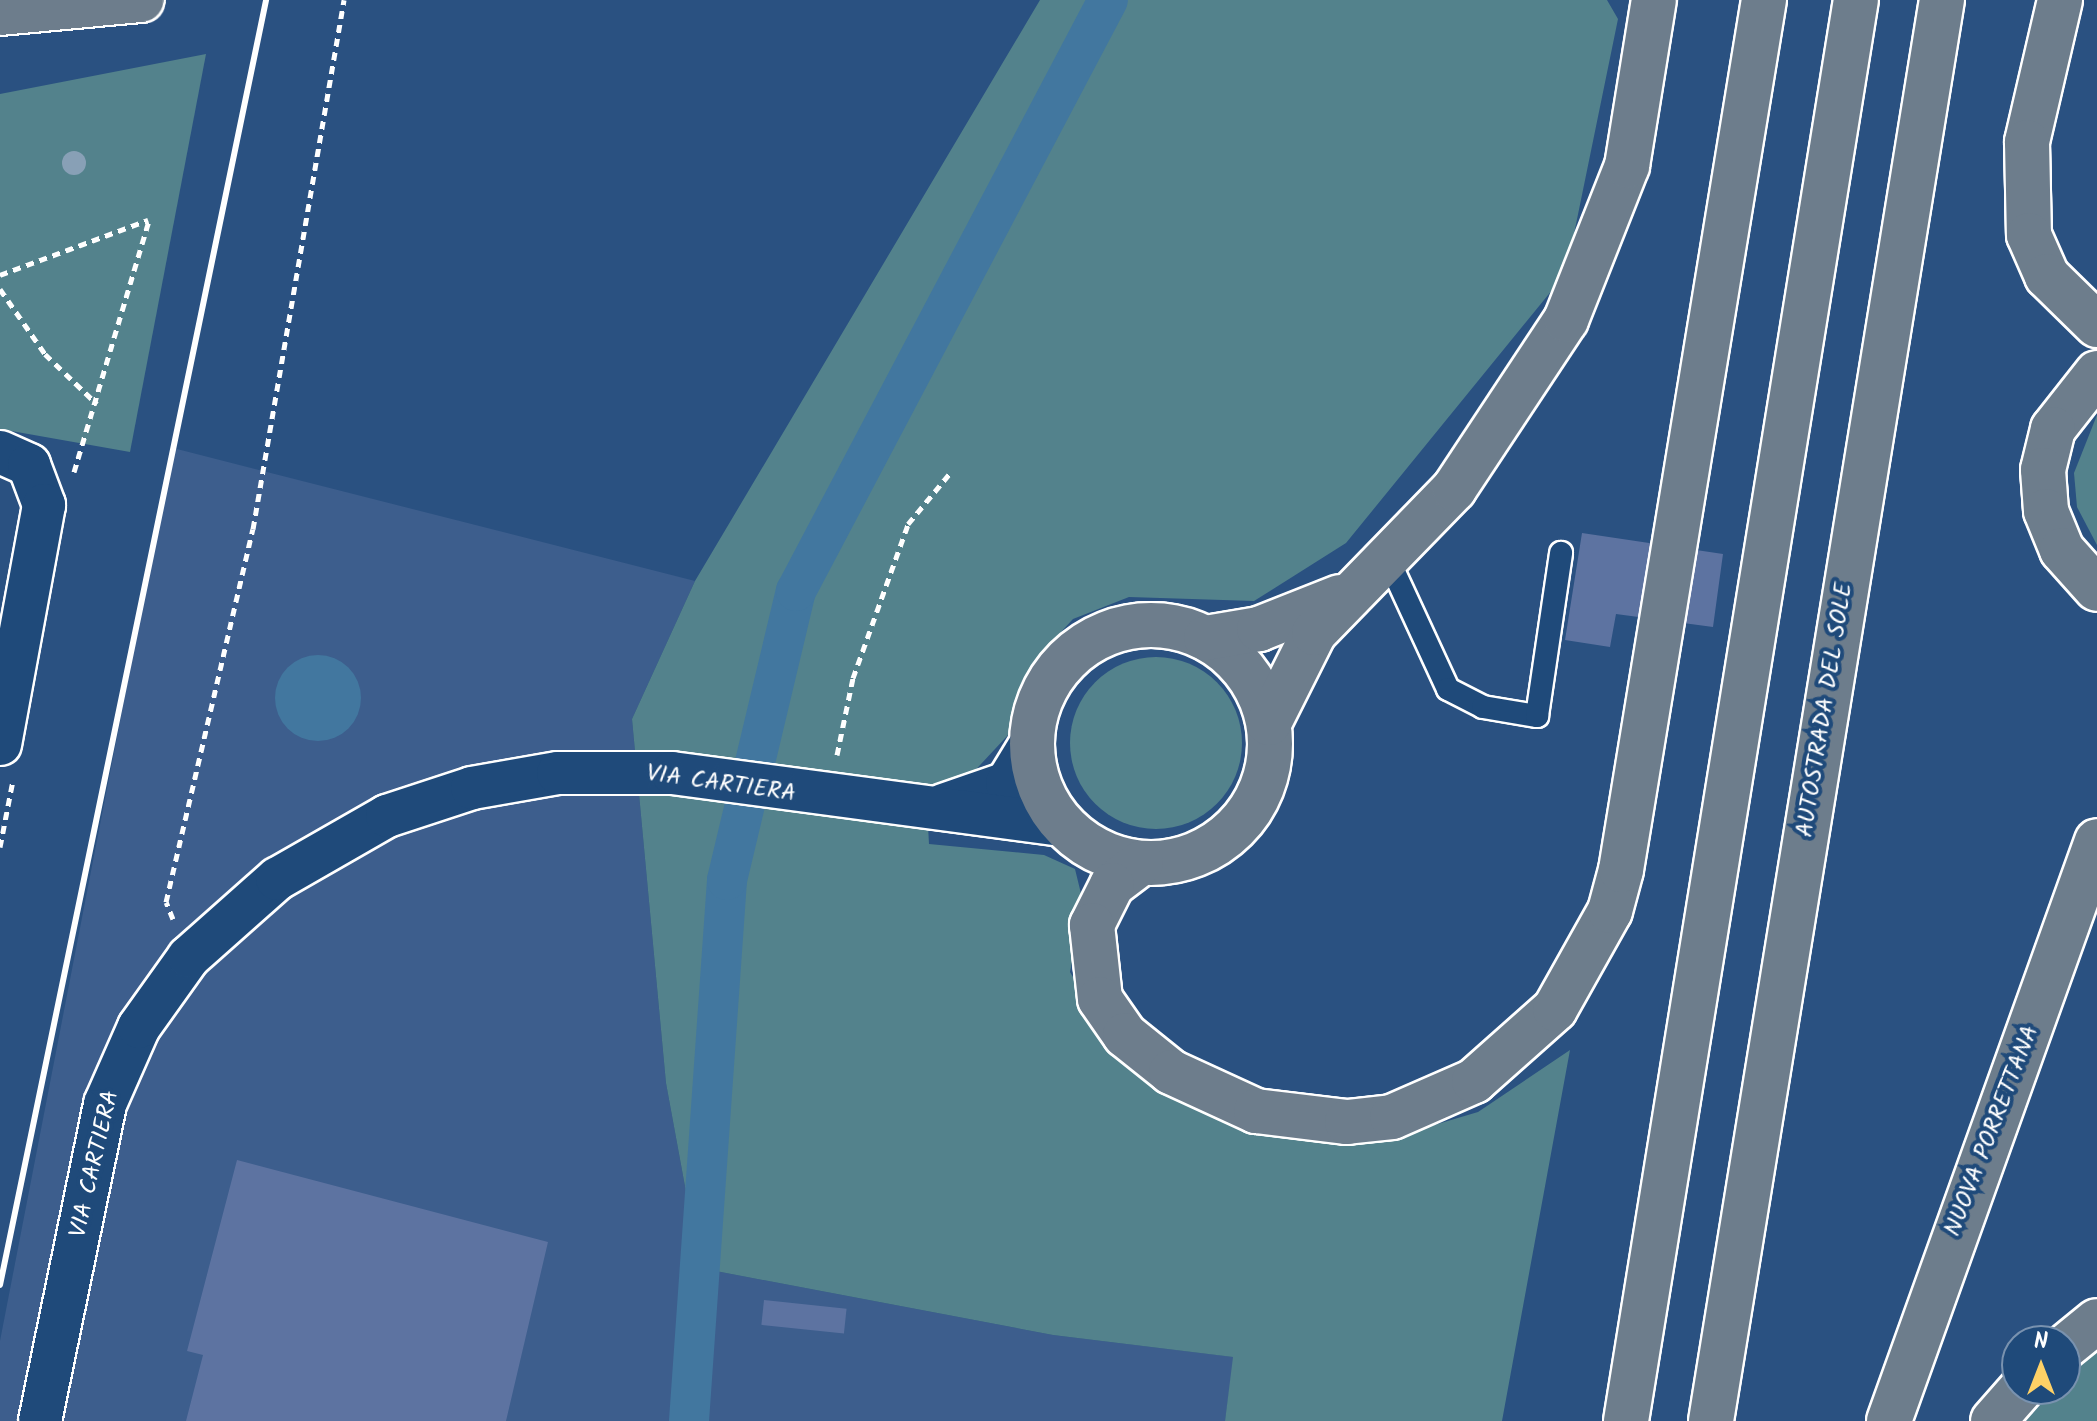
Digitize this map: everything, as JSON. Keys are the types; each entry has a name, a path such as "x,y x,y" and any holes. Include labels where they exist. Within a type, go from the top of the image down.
{"highway":[{"path":"0,13 141,0"},
{"path":"1635,0 1643,73"},
{"path":"1654,0 1627,166 1566,320 1454,489 1388,559 1346,594 1289,671 1269,723 1260,794 1240,824 1211,847 1141,863 1112,885 1092,925 1100,999 1145,1053 1203,1093 1243,1107 1304,1119 1392,1117 1474,1081 1555,1009 1610,911 1621,870 1764,0"},
{"path":"1626,1421 1856,0"},
{"name":"AUTOSTRADA DEL SOLE","path":"1711,1421 1942,0"},
{"path":"2060,0 2024,188 2029,235 2047,276 2097,325"},
{"path":"2097,373 2053,429 2043,470 2046,511 2062,550 2092,586 2097,625"},
{"path":"1206,638 1259,629 1346,594"},
{"path":"1141,863 1086,845 1064,825 1044,798 1032,742 1043,691 1065,660 1096,638 1132,626 1170,626 1206,638 1257,689 1269,723"},
{"name":"NUOVA PORRETTANA","path":"1889,1421 2097,841"},
{"path":"2081,1334 2097,1321"},
{"path":"1993,1421 2007,1405"}],"street":[{"path":"0,452 29,465 44,505 0,744"},
{"name":"VIA CARTIERA","path":"934,808 1007,783 1032,742"},
{"name":"VIA CARTIERA","path":"40,1421 105,1104 139,1027 189,957 277,879 387,816 472,788 558,773 672,773 810,796 1064,825"}],"lane":[{"path":"1388,559 1448,689 1483,707 1537,716 1561,553"}],"path":[{"path":"189,957 166,902 253,529 344,0"},
{"path":"0,275 149,220"},
{"path":"0,289 45,354 97,404"},
{"path":"810,796 908,524 950,473"}],"shaded area":[{"path":"173,448 695,581 632,719 666,1083 700,1268 1053,1335 1234,1357 1225,1421 0,1421 0,1341"},
{"path":"310,655 326,655 349,667 358,681 361,698 358,715 349,729 326,741 310,741 294,734 282,722 275,706 275,690 282,674 294,662"}],"green space":[{"path":"1040,0 1607,0 1618,19 1566,273 1346,543 1254,601 1129,597 1073,619 1037,658 1009,734 967,779 926,788 929,844 1044,855 1075,869 1084,906 1070,972 1122,1060 1221,1122 1377,1142 1478,1112 1570,1050 1502,1421 1225,1421 1233,1357 1053,1335 700,1268 666,1083 632,719 695,581"},
{"path":"206,54 130,452 0,429 0,94"},
{"path":"2097,415 2097,545 2077,507 2074,473"},
{"path":"1156,657 1189,663 1217,682 1236,710 1242,743 1236,776 1217,804 1189,823 1156,829 1123,823 1095,804 1076,776 1070,743 1076,710 1095,682 1123,663"},
{"path":"2097,1352 2097,1421 2026,1421 2040,1405 2081,1405 2081,1366"}],"building":[{"path":"1582,533 1723,554 1713,627 1616,614 1610,647 1565,640"},
{"path":"237,1160 548,1242 506,1421 186,1421 203,1355 187,1351"},
{"path":"764,1300 847,1309 844,1334 761,1325"}],"waterway":[{"path":"689,1421 727,880 796,591 1108,0"}],"railway":[{"path":"0,1285 266,0"}]}
